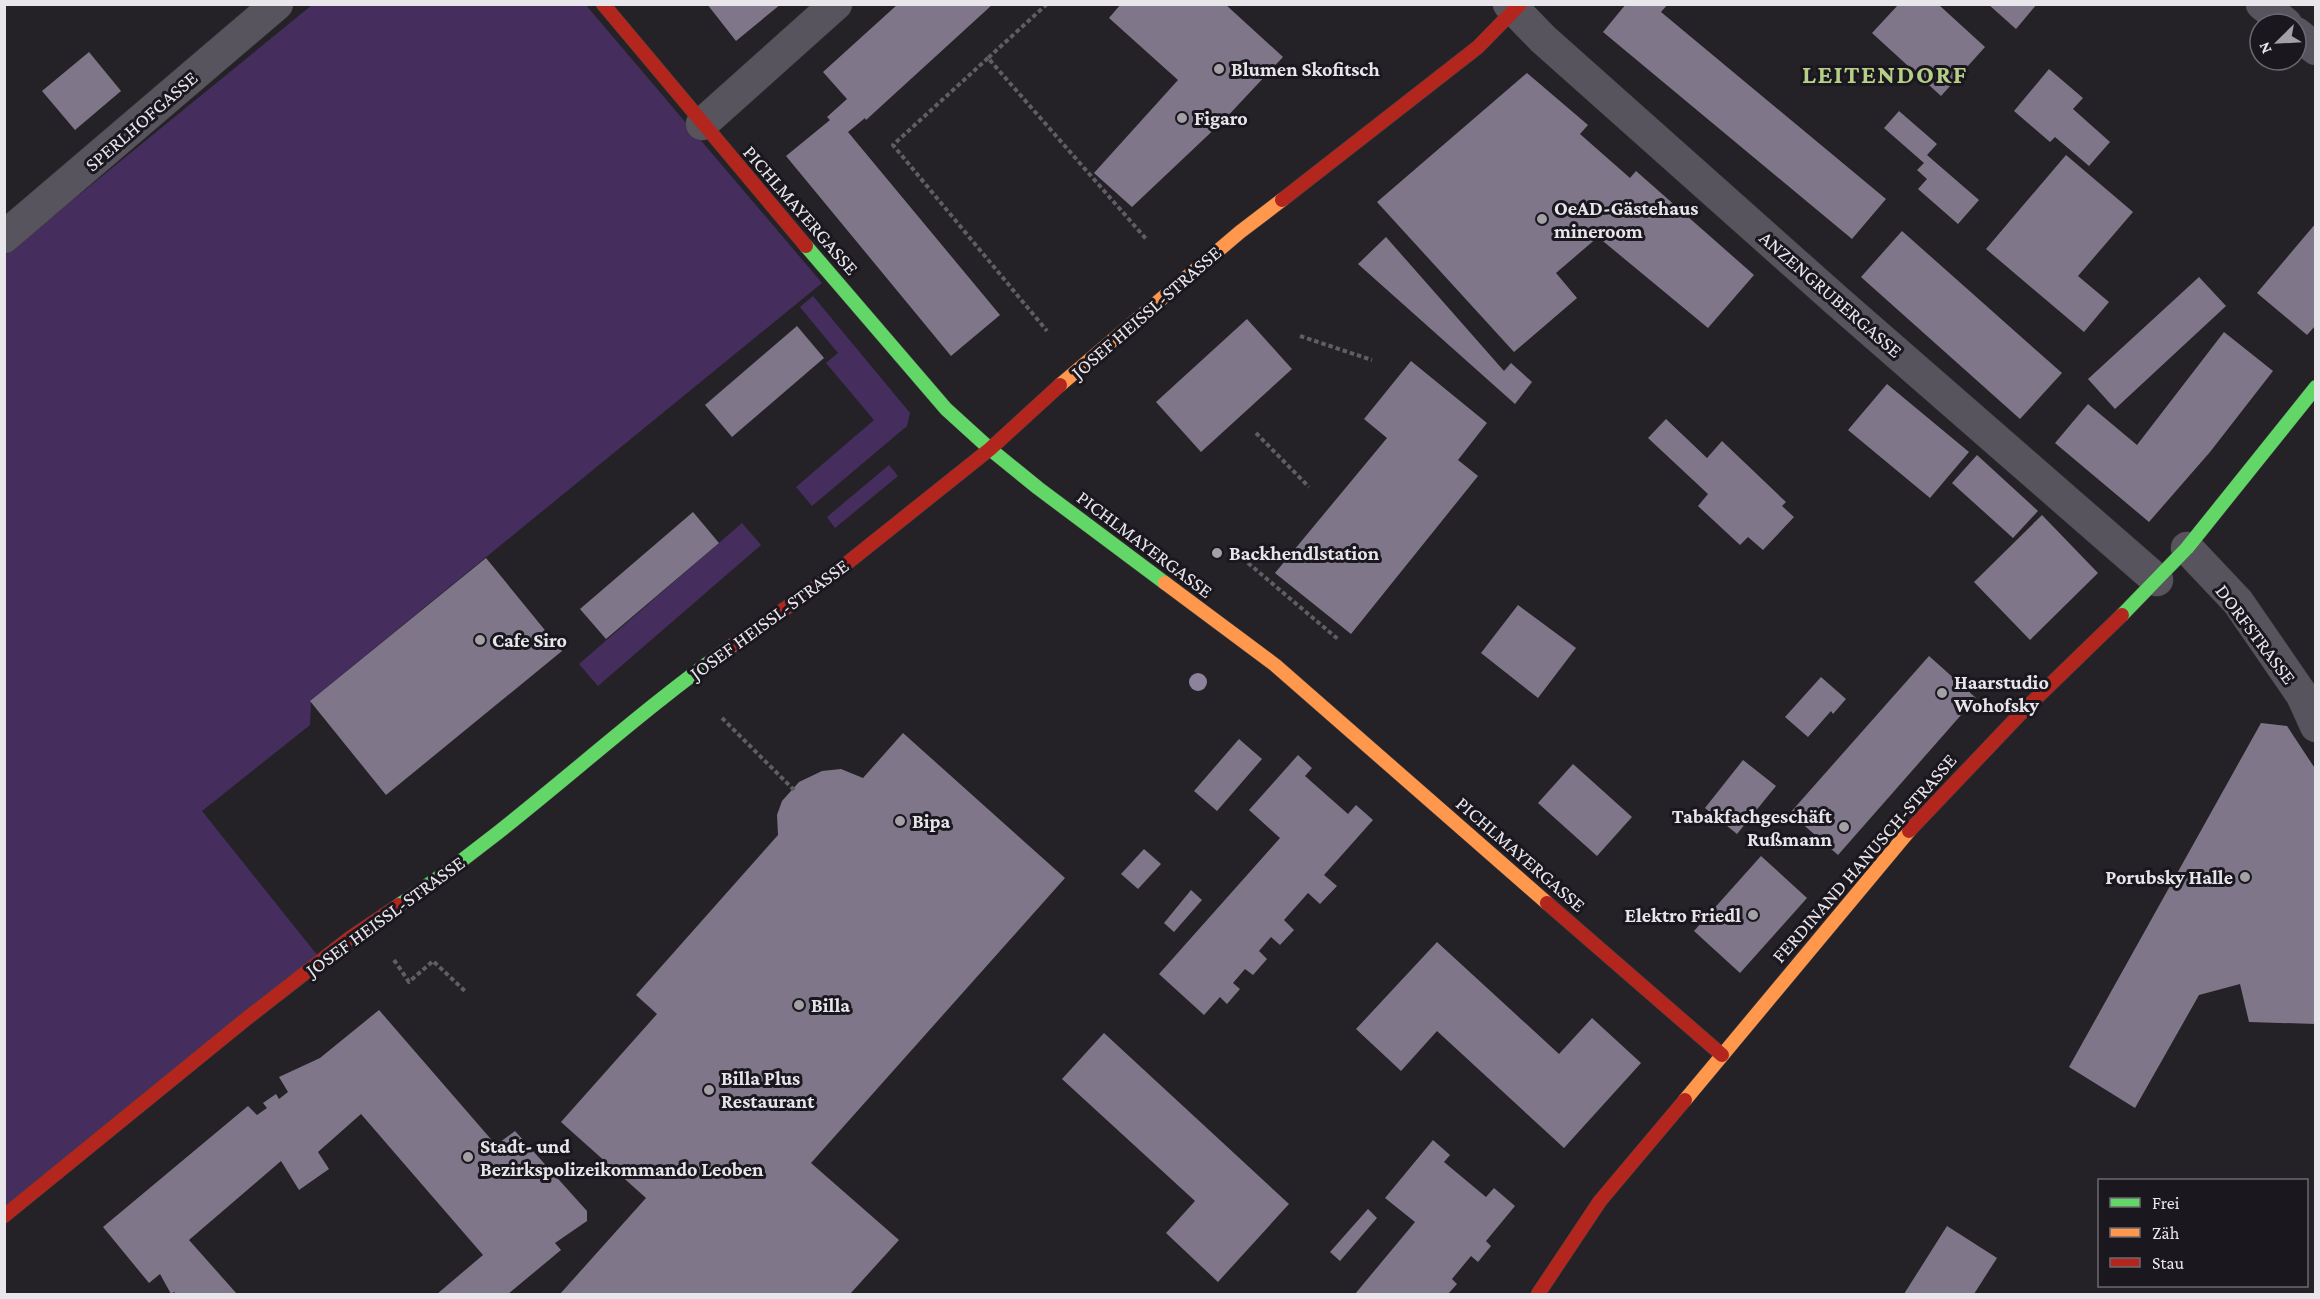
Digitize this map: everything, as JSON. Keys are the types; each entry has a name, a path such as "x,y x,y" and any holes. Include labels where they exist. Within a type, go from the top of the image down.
{"street":[{"name":"PICHLMAYERGASSE","path":"603,4 702,124 946,409 990,449 1275,665 1722,1055"},
{"path":"702,124 836,4"},
{"name":"JOSEF HEISSL-STRASSE","path":"4,1216 350,938 448,873 685,679 826,580 990,449 1036,406 1240,231 1396,113 1478,47 1515,6"},
{"name":"ANZENGRUBERGASSE","path":"1515,6 1543,39 1836,300 2157,580"},
{"name":"SPERLHOFGASSE","path":"4,237 263,9"},
{"name":"FERDINAND HANUSCH-STRASSE","path":"1538,1294 1600,1201 1925,812 2187,548 2316,387"},
{"name":"DORFSTRASSE","path":"2187,548 2238,602 2301,695 2316,726"}],"path":[{"path":"1047,4 893,145 1047,331"},
{"path":"988,58 1148,240"},
{"path":"1300,336 1372,360"},
{"path":"1256,434 1309,488"},
{"path":"1248,563 1339,640"},
{"path":"722,718 796,792"},
{"path":"394,960 409,982 434,961 466,992"}],"shaded area":[{"path":"585,4 822,283 311,700 310,725 202,811 322,961 4,1216 4,256 312,5"},
{"path":"813,296 910,413 907,426 812,506 796,487 874,420 826,363 838,353 800,307"},
{"path":"889,465 898,476 835,528 827,517"},
{"path":"742,523 761,545 598,686 579,664"}],"building":[{"path":"707,4 781,4 736,41"},
{"path":"898,4 993,4 866,120 865,118 848,132 1000,315 951,356 786,156 830,120 827,117 847,99 823,72"},
{"name":"Blumen Skofitsch","path":"1121,4 1225,4 1283,57 1223,121 1132,207 1094,173 1178,80 1109,18"},
{"path":"1626,4 1668,4 1661,12 1886,199 1852,239 1603,32"},
{"path":"1988,4 2037,4 2016,29"},
{"path":"1898,5 1939,5 1985,47 1941,96 1872,33"},
{"path":"89,52 121,91 75,130 42,91"},
{"path":"2049,69 2083,98 2073,109 2110,142 2089,166 2055,137 2050,142 2014,111"},
{"name":"OeAD-Gästehaus mineroom","path":"1527,73 1588,125 1580,134 1630,178 1636,171 1754,275 1708,328 1598,237 1556,273 1577,298 1514,352 1377,202"},
{"path":"1899,111 1937,144 1927,155 1979,200 1958,224 1918,189 1927,179 1917,170 1924,163 1884,128"},
{"path":"2066,155 2133,212 2078,276 2109,302 2084,332 1986,249"},
{"path":"2316,223 2316,325 2307,335 2257,293"},
{"path":"1902,231 2062,373 2020,419 1861,277"},
{"path":"1386,237 1504,371 1511,363 1532,382 1515,404 1358,264"},
{"path":"2199,277 2226,306 2115,409 2088,379"},
{"path":"1247,319 1292,369 1201,452 1156,402"},
{"path":"797,326 824,358 732,437 705,405"},
{"path":"2224,332 2273,371 2210,452 2149,522 2055,443 2088,404 2137,445"},
{"path":"1411,361 1487,423 1458,460 1478,476 1351,634 1275,573 1387,438 1364,419"},
{"path":"1887,384 1969,452 1930,498 1848,430"},
{"path":"1666,419 1707,458 1722,441 1786,502 1782,506 1794,517 1763,550 1748,537 1740,545 1698,506 1708,494 1648,438"},
{"path":"1977,455 2038,511 2013,538 1952,483"},
{"path":"693,512 719,543 606,639 580,609"},
{"path":"2042,515 2098,573 2030,640 1974,582"},
{"path":"486,558 562,651 386,795 310,701"},
{"path":"1518,605 1576,648 1538,698 1481,653"},
{"path":"1929,656 1976,698 1838,855 1790,813"},
{"path":"1821,677 1846,699 1833,714 1831,711 1808,737 1785,717"},
{"name":"Porubsky Halle","path":"2261,723 2287,726 2316,770 2316,1024 2249,1022 2240,984 2199,995 2135,1108 2069,1067"},
{"name":"Billa","path":"903,733 1065,878 811,1163 899,1240 850,1294 560,1294 646,1198 561,1122 657,1014 636,995 778,835 777,815 782,801 799,782 822,771 841,769 863,778"},
{"path":"1239,739 1262,759 1217,811 1194,791"},
{"path":"1298,755 1312,768 1305,776 1348,814 1356,805 1373,820 1324,875 1337,886 1320,904 1308,893 1284,920 1294,930 1280,945 1271,937 1259,951 1267,959 1253,975 1245,969 1233,983 1240,989 1227,1004 1220,997 1204,1015 1159,974 1280,838 1249,810"},
{"path":"1743,760 1776,786 1737,834 1705,808"},
{"path":"1573,764 1632,817 1597,856 1538,803"},
{"path":"1144,849 1161,864 1138,889 1121,874"},
{"path":"1761,856 1807,898 1740,973 1694,931"},
{"path":"1191,890 1202,900 1174,932 1164,923"},
{"path":"1437,942 1559,1054 1592,1018 1641,1063 1564,1148 1437,1031 1401,1071 1356,1029"},
{"name":"Stadt- und Bezirkspolizeikommando Leoben","path":"379,1010 496,1145 515,1131 587,1211 587,1221 555,1243 561,1250 508,1294 437,1294 483,1255 361,1114 318,1152 329,1169 299,1190 281,1161 189,1240 237,1294 176,1294 174,1292 171,1294 160,1274 149,1283 103,1227 248,1106 257,1115 267,1108 263,1103 276,1094 279,1099 288,1092 279,1077 320,1058"},
{"path":"1104,1033 1289,1204 1218,1282 1166,1233 1195,1201 1062,1079"},
{"path":"1433,1140 1450,1155 1444,1162 1486,1197 1494,1188 1515,1206 1486,1241 1491,1246 1478,1262 1471,1256 1452,1279 1457,1284 1448,1294 1355,1294 1415,1222 1385,1198"},
{"path":"1368,1209 1377,1218 1340,1261 1330,1252"},
{"path":"1947,1226 1997,1258 1974,1294 1904,1294"}],"traffic: fast":[{"path":"806,246 946,409 1038,488 1165,583"},
{"path":"2122,615 2187,548 2316,387"},
{"path":"399,905 485,843 648,709 733,645"}],"traffic: slow":[{"path":"1060,385 1240,232 1282,200"},
{"path":"1165,583 1275,665 1547,903"},
{"path":"1685,1100 1909,831"}],"traffic: jam":[{"path":"603,4 806,246"},
{"path":"1282,200 1478,47 1520,4"},
{"path":"733,645 826,580 990,449 1060,385"},
{"path":"1909,831 2024,710 2122,615"},
{"path":"1547,903 1722,1055"},
{"path":"4,1216 246,1019 350,938 399,905"},
{"path":"1538,1294 1600,1201 1685,1100"}],"place":[{"name":"Blumen Skofitsch","path":"1219,69"},
{"name":"Figaro","path":"1182,118"},
{"name":"OeAD-Gästehaus mineroom","path":"1542,219"},
{"name":"Backhendlstation","path":"1217,553"},
{"name":"Cafe Siro","path":"480,640"},
{"name":"Haarstudio Wohofsky","path":"1942,693"},
{"name":"Bipa","path":"900,821"},
{"name":"Tabakfachgeschäft Rußmann","path":"1844,827"},
{"name":"Porubsky Halle","path":"2245,877"},
{"name":"Elektro Friedl","path":"1753,915"},
{"name":"Billa","path":"799,1005"},
{"name":"Billa Plus Restaurant","path":"709,1090"},
{"name":"Stadt- und Bezirkspolizeikommando Leoben","path":"468,1157"}],"district":[{"name":"LEITENDORF","path":"1885,74"}]}
